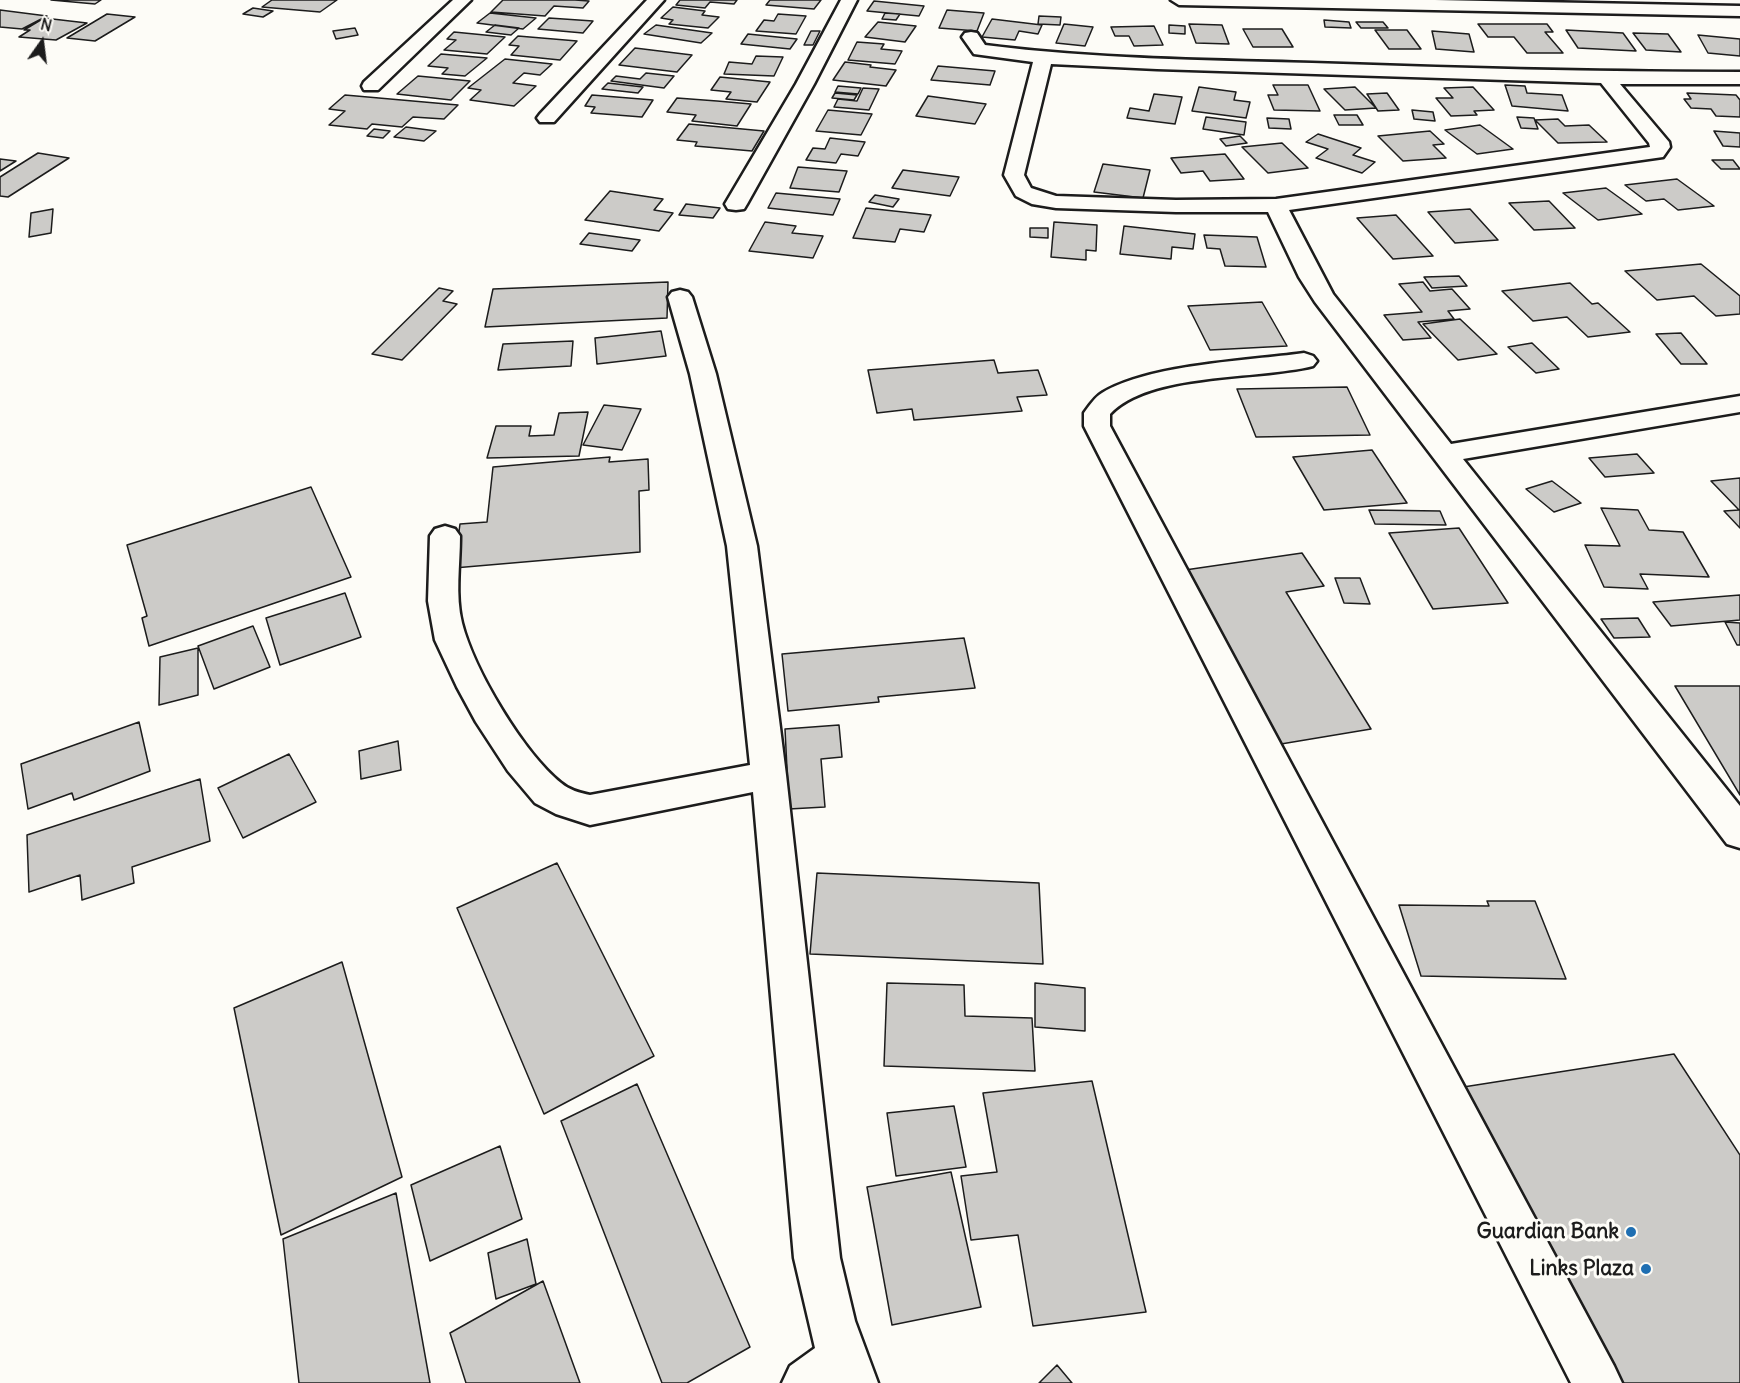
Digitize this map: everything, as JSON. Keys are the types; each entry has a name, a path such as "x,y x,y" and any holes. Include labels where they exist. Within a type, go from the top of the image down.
{"street":[{"path":"371,86 463,0"},
{"path":"548,118 656,0"},
{"path":"736,204 805,84 849,0"},
{"path":"1179,0 1740,11"},
{"path":"971,37 973,43 981,50 1042,58 1606,78 1740,78"},
{"path":"1042,58 1014,175 1023,192 1040,200 1056,202 1176,206 1276,206 1656,153 1660,147 1659,142 1606,78"},
{"path":"1276,206 1323,297 1740,833"},
{"path":"680,297 703,374 742,546 769,775 817,1258 827,1308 834,1375"},
{"path":"1304,361 1177,377 1144,384 1110,399 1097,413 1097,426 1597,1383"},
{"path":"1446,453 1740,404"},
{"path":"446,536 444,587 446,623 454,650 479,698 531,778 550,794 562,802 590,810 769,775"}],"building":[{"path":"51,0 101,0 95,4"},
{"path":"272,0 337,0 320,12 262,7"},
{"path":"503,0 589,1 583,8 554,6 545,16 491,12"},
{"path":"680,0 737,0 734,4 710,2 705,8 676,5"},
{"path":"770,0 821,0 814,9 766,5"},
{"path":"874,1 924,6 919,16 867,11"},
{"path":"673,7 705,11 702,15 719,17 708,28 669,24 673,20 661,18"},
{"path":"253,8 273,11 263,17 243,14"},
{"path":"0,10 47,16 22,29 0,27"},
{"path":"947,10 984,13 977,31 939,28"},
{"path":"490,13 536,18 523,29 477,23"},
{"path":"885,13 900,14 896,20 882,19"},
{"path":"107,14 135,17 95,41 67,38"},
{"path":"778,14 806,16 796,34 756,31 764,20 774,21"},
{"path":"1039,16 1061,17 1060,25 1038,24"},
{"path":"44,18 87,23 56,40 19,37 30,30 24,30"},
{"path":"549,18 593,21 583,33 538,29"},
{"path":"992,19 1042,25 1038,34 1019,31 1015,40 982,37"},
{"path":"1324,20 1349,22 1351,28 1325,27"},
{"path":"878,22 916,26 905,42 865,37"},
{"path":"1356,22 1383,22 1388,28 1361,28"},
{"path":"1064,24 1093,27 1085,46 1056,43"},
{"path":"1189,24 1222,25 1229,44 1196,43"},
{"path":"1478,24 1547,24 1553,32 1545,32 1563,53 1527,53 1514,37 1488,37"},
{"path":"495,25 519,28 511,35 486,32"},
{"path":"656,25 712,33 701,43 644,34"},
{"path":"1169,25 1185,26 1185,34 1169,33"},
{"path":"1154,26 1163,45 1134,46 1129,36 1115,36 1111,27"},
{"path":"355,28 358,35 336,39 333,31"},
{"path":"1243,29 1282,29 1293,47 1253,47"},
{"path":"1375,30 1407,30 1421,49 1389,49"},
{"path":"1566,30 1623,33 1636,51 1578,48"},
{"path":"811,31 820,31 813,45 804,45"},
{"path":"1432,31 1469,34 1474,52 1436,49"},
{"path":"454,32 505,37 487,54 444,50 456,40 447,39"},
{"path":"1633,33 1668,34 1681,52 1646,50"},
{"path":"748,34 797,39 790,49 741,44"},
{"path":"1698,35 1740,39 1740,56 1708,53"},
{"path":"518,36 577,41 560,60 511,55 519,46 509,45"},
{"path":"857,42 884,44 881,49 902,51 895,64 848,60"},
{"path":"635,48 692,55 677,72 619,65"},
{"path":"441,54 487,58 465,76 442,74 448,68 428,66"},
{"path":"756,56 783,57 774,76 724,74 729,62 752,64"},
{"path":"505,59 552,64 540,75 524,73 513,83 536,86 514,106 470,100 481,90 468,88"},
{"path":"845,62 896,70 886,86 833,80"},
{"path":"938,66 995,71 990,85 931,80"},
{"path":"646,73 674,76 664,88 611,81 616,76 640,79"},
{"path":"418,76 470,81 451,100 397,94"},
{"path":"720,77 770,82 757,102 726,99 731,92 711,90"},
{"path":"608,83 643,87 638,93 602,89"},
{"path":"1273,85 1308,85 1320,111 1274,110 1268,95 1278,95"},
{"path":"1505,85 1525,86 1527,93 1562,95 1568,111 1512,106"},
{"path":"838,86 861,88 858,94 835,92"},
{"path":"1199,87 1236,92 1234,100 1250,102 1246,118 1192,111"},
{"path":"1355,87 1376,108 1345,110 1324,89"},
{"path":"1473,87 1494,110 1474,111 1477,115 1451,116 1436,98 1453,98 1444,88"},
{"path":"863,88 879,89 869,110 834,107 838,99 857,101"},
{"path":"835,93 857,95 854,100 832,98"},
{"path":"1387,93 1399,110 1378,111 1367,94"},
{"path":"1687,93 1736,95 1740,100 1740,117 1716,116 1711,109 1691,108 1684,99 1691,99"},
{"path":"1154,94 1182,97 1175,124 1127,118 1130,108 1149,111"},
{"path":"345,95 458,105 444,119 413,117 402,127 372,124 367,129 329,125 345,111 329,109"},
{"path":"592,95 653,100 642,117 591,113 595,107 585,106"},
{"path":"928,96 986,104 975,124 916,116"},
{"path":"677,98 751,104 737,126 692,121 696,115 667,112"},
{"path":"828,110 872,114 861,135 816,131"},
{"path":"1412,110 1433,112 1435,121 1414,119"},
{"path":"1334,115 1357,115 1363,125 1339,125"},
{"path":"1206,117 1246,122 1244,135 1203,129"},
{"path":"1517,117 1534,118 1538,129 1521,128"},
{"path":"1267,118 1289,119 1291,129 1269,128"},
{"path":"1558,119 1565,126 1589,125 1607,142 1558,143 1535,120"},
{"path":"689,124 764,131 752,151 695,146 697,142 677,140"},
{"path":"1480,125 1513,149 1477,154 1445,130"},
{"path":"406,127 436,131 424,141 394,137"},
{"path":"374,129 390,131 383,138 367,136"},
{"path":"1430,131 1444,144 1433,145 1446,158 1403,161 1378,136"},
{"path":"1714,131 1740,133 1740,147 1723,146"},
{"path":"1318,134 1361,148 1353,155 1375,162 1362,173 1316,158 1328,149 1306,142"},
{"path":"1240,136 1247,143 1226,146 1220,139"},
{"path":"830,138 865,142 858,156 841,154 836,163 806,160 813,148 825,149"},
{"path":"1282,143 1308,168 1268,173 1242,147"},
{"path":"38,153 69,158 8,197 0,196 0,177"},
{"path":"1225,154 1244,179 1210,181 1203,171 1181,173 1171,158"},
{"path":"0,159 16,161 0,171"},
{"path":"1712,160 1733,160 1740,169 1721,169"},
{"path":"1103,164 1150,170 1143,198 1094,192"},
{"path":"798,167 847,171 839,192 790,188"},
{"path":"903,170 959,177 950,196 892,188"},
{"path":"1677,179 1714,206 1678,210 1664,199 1646,201 1625,185"},
{"path":"1606,188 1642,214 1598,220 1563,193"},
{"path":"610,191 663,199 654,210 673,213 659,231 585,220"},
{"path":"776,193 840,199 833,215 768,208"},
{"path":"875,195 899,199 893,207 869,202"},
{"path":"1549,201 1575,228 1534,230 1509,203"},
{"path":"686,204 720,208 713,218 679,215"},
{"path":"866,208 931,215 924,232 900,229 895,242 853,238"},
{"path":"53,209 51,233 29,237 31,213"},
{"path":"1470,209 1498,240 1455,243 1428,212"},
{"path":"1396,215 1433,256 1393,259 1357,218"},
{"path":"765,222 796,226 792,233 823,236 813,258 749,251"},
{"path":"1054,222 1097,225 1096,251 1086,250 1086,260 1051,257"},
{"path":"1124,226 1195,234 1193,249 1172,247 1171,259 1120,254"},
{"path":"1030,228 1048,228 1048,238 1030,237"},
{"path":"589,233 640,240 632,251 580,244"},
{"path":"1204,235 1257,237 1266,267 1225,266 1220,249 1207,248"},
{"path":"1701,264 1740,296 1740,314 1716,316 1694,296 1657,300 1625,271"},
{"path":"1459,276 1467,286 1432,288 1424,277"},
{"path":"668,282 667,318 485,327 493,289"},
{"path":"1423,282 1430,291 1452,289 1470,309 1448,311 1454,319 1418,322 1431,338 1403,340 1384,315 1422,312 1399,284"},
{"path":"1570,283 1592,304 1598,303 1630,332 1588,337 1567,317 1533,321 1502,291"},
{"path":"439,288 453,291 443,301 457,304 402,360 372,354"},
{"path":"1262,302 1287,346 1210,350 1188,306"},
{"path":"1460,319 1497,354 1458,360 1423,324"},
{"path":"661,331 666,356 597,364 595,338"},
{"path":"1681,333 1707,364 1681,364 1656,334"},
{"path":"573,341 571,366 498,370 503,344"},
{"path":"1532,343 1559,369 1536,373 1508,347"},
{"path":"994,360 998,373 1038,370 1047,395 1017,397 1022,411 914,420 912,409 877,413 868,370"},
{"path":"1347,387 1370,435 1256,437 1237,389"},
{"path":"604,405 641,409 622,450 583,445"},
{"path":"588,412 579,456 487,458 496,426 531,426 529,436 554,435 559,413"},
{"path":"1372,450 1407,503 1324,510 1293,457"},
{"path":"1637,454 1654,473 1605,477 1589,458"},
{"path":"610,457 609,462 648,459 649,490 639,491 640,552 454,568 460,524 487,522 493,467"},
{"path":"1740,478 1740,528 1724,511 1739,510 1711,481"},
{"path":"1552,481 1581,503 1554,512 1526,489"},
{"path":"311,487 351,577 149,646 142,618 147,616 127,545"},
{"path":"1601,508 1638,510 1649,530 1683,532 1709,577 1640,574 1648,589 1604,587 1585,545 1620,546"},
{"path":"1369,510 1440,511 1446,525 1375,524"},
{"path":"1459,528 1508,603 1433,609 1389,533"},
{"path":"1302,553 1324,586 1286,592 1371,729 1281,744 1185,570"},
{"path":"1335,578 1360,578 1370,604 1344,603"},
{"path":"345,593 361,637 280,665 266,618"},
{"path":"1740,595 1740,620 1671,626 1653,602"},
{"path":"1638,618 1650,637 1614,638 1601,619"},
{"path":"1725,622 1740,623 1740,645 1737,645"},
{"path":"253,626 270,667 214,689 198,646"},
{"path":"964,638 975,688 878,697 879,702 788,711 782,654"},
{"path":"198,648 198,695 159,705 160,657"},
{"path":"1675,686 1740,686 1740,795"},
{"path":"139,722 150,771 74,800 72,793 28,809 21,764"},
{"path":"839,725 842,757 821,759 825,807 789,809 785,729"},
{"path":"398,741 401,770 361,779 359,751"},
{"path":"289,754 316,802 243,838 218,788"},
{"path":"200,779 210,841 132,867 134,883 82,900 80,875 29,892 27,835"},
{"path":"557,863 654,1056 544,1114 457,908"},
{"path":"817,873 1039,883 1043,964 810,954"},
{"path":"1487,901 1535,901 1566,979 1421,976 1399,905 1489,906"},
{"path":"342,962 402,1177 281,1235 234,1008"},
{"path":"887,983 964,985 965,1016 1032,1018 1035,1071 884,1066"},
{"path":"1035,983 1085,988 1085,1031 1035,1027"},
{"name":"Links Plaza","path":"1674,1054 1740,1155 1740,1383 1611,1383 1457,1088"},
{"path":"1092,1081 1146,1312 1033,1326 1018,1235 971,1240 961,1176 997,1172 983,1093"},
{"path":"637,1084 750,1347 687,1383 662,1383 561,1121"},
{"path":"954,1106 966,1167 896,1176 887,1113"},
{"path":"500,1146 522,1219 430,1261 411,1185"},
{"path":"951,1172 981,1307 892,1325 867,1187"},
{"path":"396,1193 430,1383 299,1383 283,1239"},
{"path":"527,1239 536,1284 496,1299 488,1253"},
{"path":"543,1281 580,1383 466,1383 450,1333"},
{"path":"1057,1365 1072,1383 1039,1383"}],"place":[{"name":"Guardian Bank","path":"1631,1232"},
{"name":"Links Plaza","path":"1646,1269"}]}
